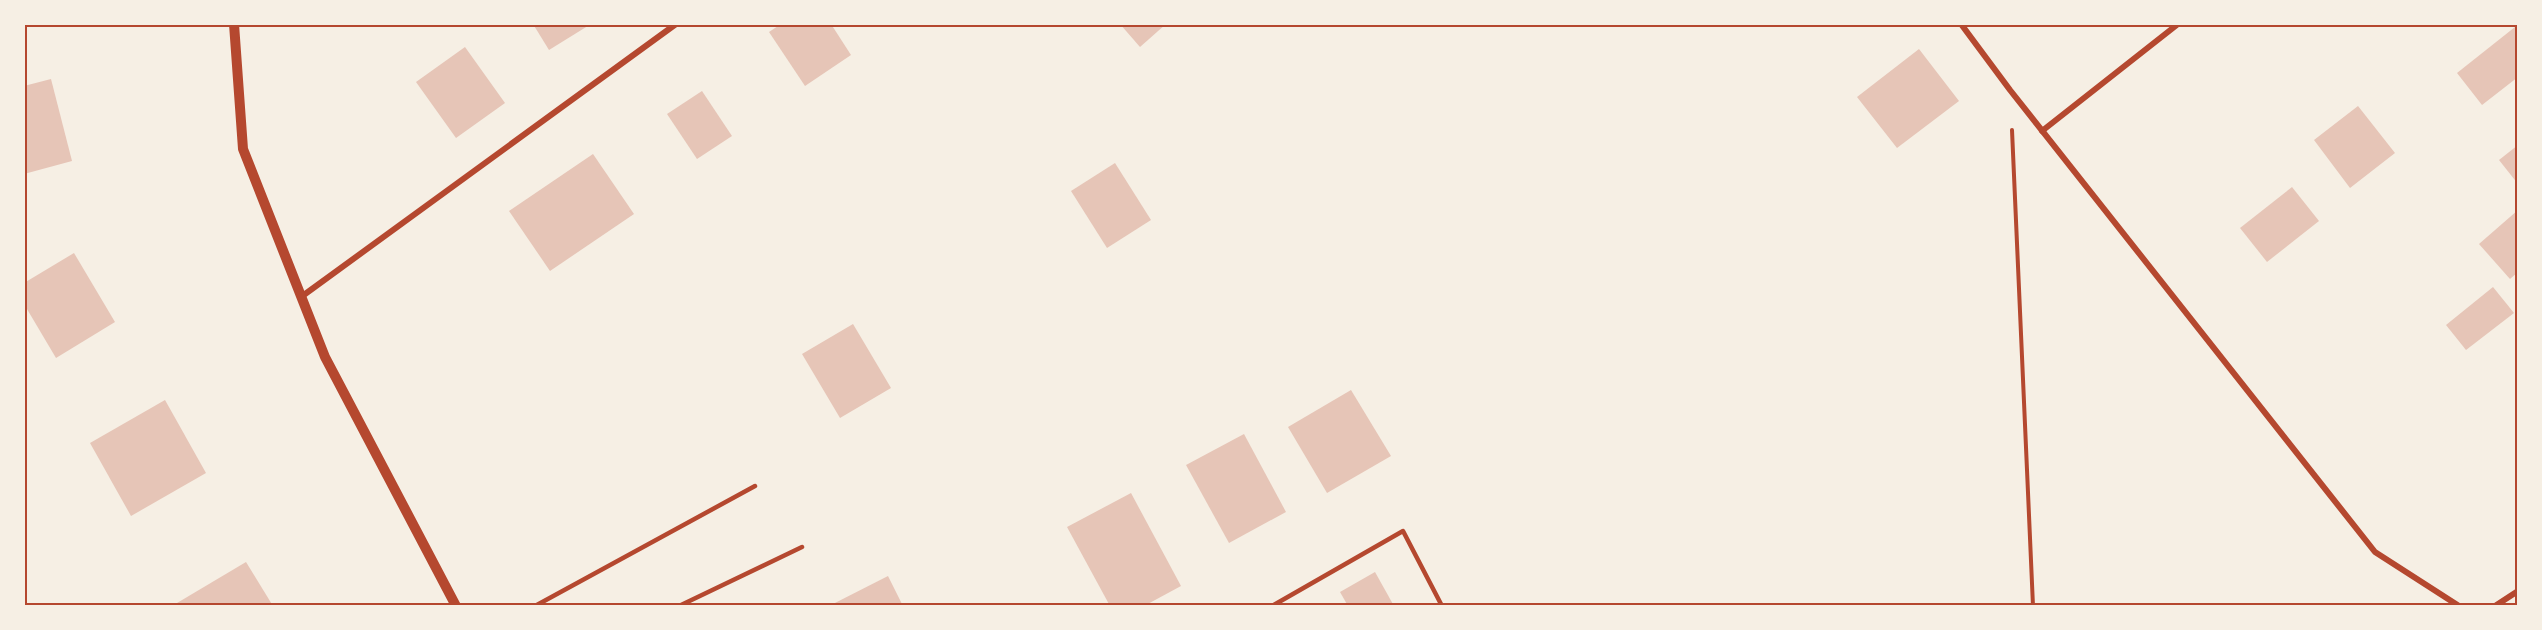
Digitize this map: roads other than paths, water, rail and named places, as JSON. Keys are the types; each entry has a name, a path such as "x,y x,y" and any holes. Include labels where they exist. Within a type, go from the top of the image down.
{"street":[{"path":"234,24 243,149 325,357 456,606"},
{"path":"301,297 676,24"},
{"path":"1961,24 2042,131 2375,552 2459,606"},
{"path":"2042,131 2178,24"},
{"path":"2495,606 2518,591"}],"lane":[{"path":"535,606 755,486"},
{"path":"1272,606 1403,531 1442,606"},
{"path":"679,606 802,547"}]}
